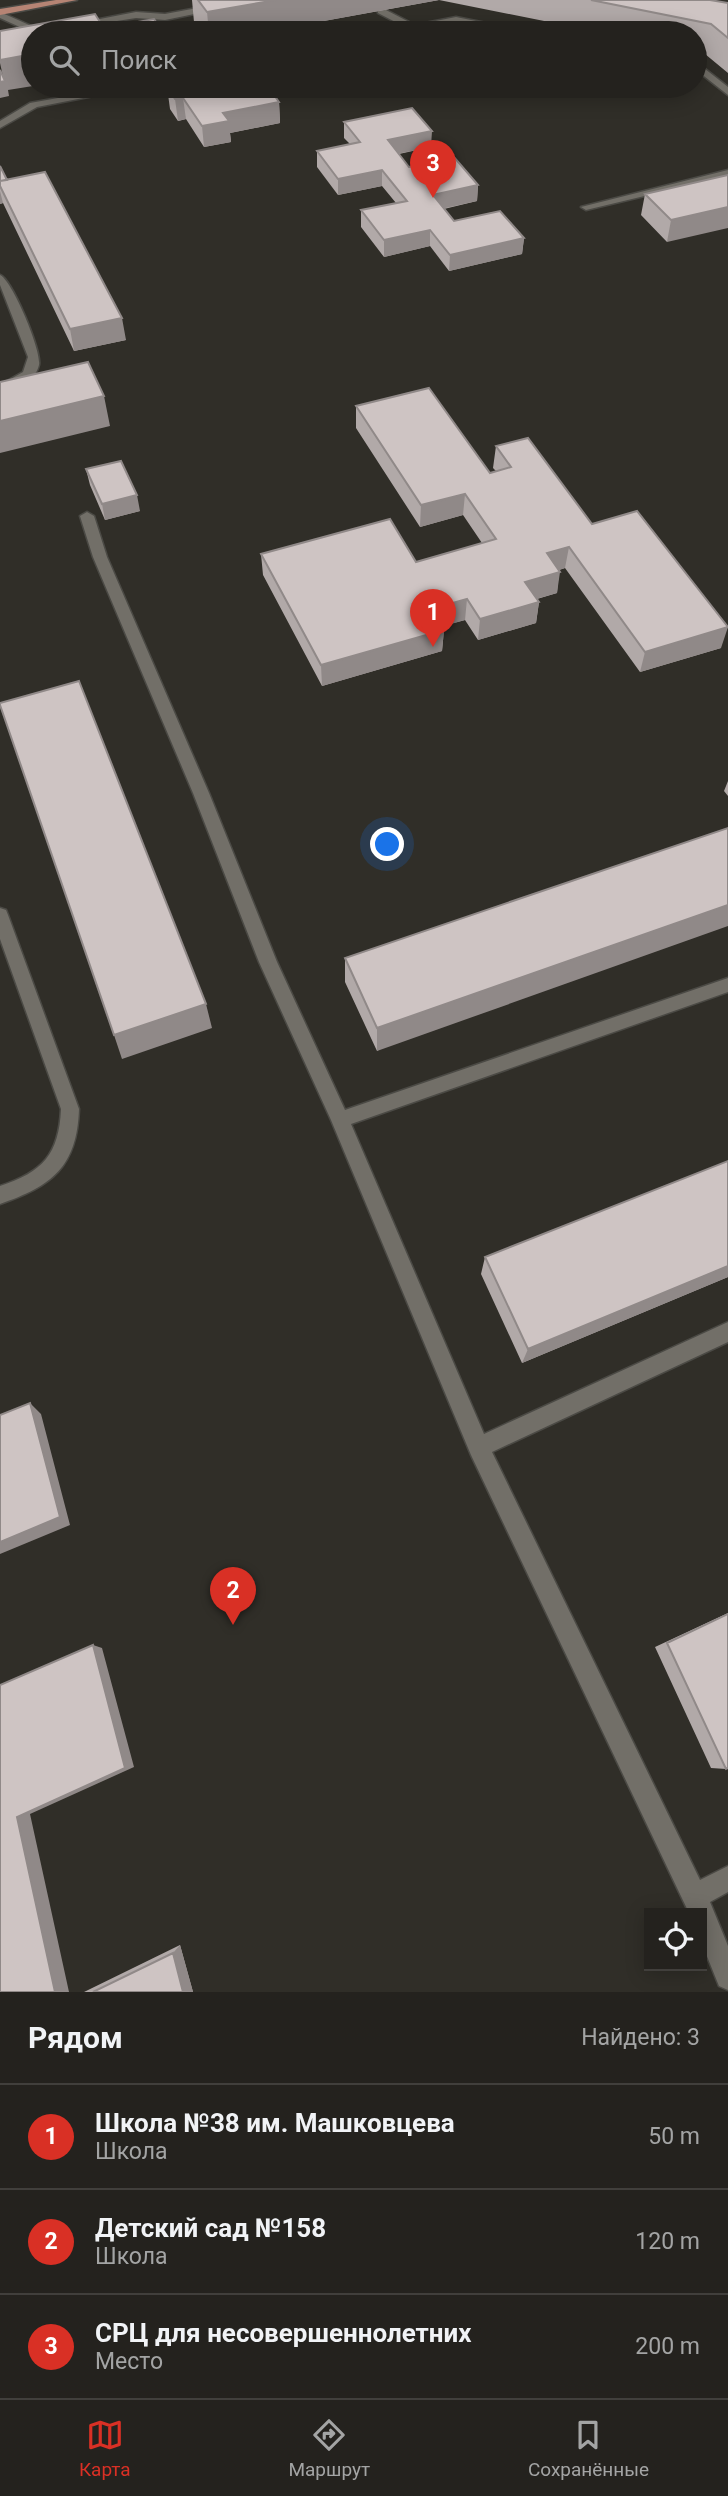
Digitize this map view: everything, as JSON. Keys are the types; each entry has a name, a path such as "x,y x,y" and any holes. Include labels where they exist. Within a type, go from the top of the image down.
{"main road":[{"path":"0,14 72,0"}],"lane":[{"path":"98,21 136,15 165,18 211,8 225,0"},
{"path":"381,11 400,21"},
{"path":"0,14 21,25"},
{"path":"707,74 728,92"},
{"path":"0,125 34,105 73,98"},
{"path":"586,207 728,173"},
{"path":"0,278 6,285 34,357 34,366 28,375 0,388"},
{"path":"87,516 100,557 201,793 268,962 340,1120 480,1447 699,1908 728,1878"},
{"path":"0,915 70,1109 71,1132 62,1156 44,1176 0,1195"},
{"path":"340,1120 728,985"},
{"path":"480,1447 728,1332"},
{"path":"707,1927 728,1976"}],"building":[{"path":"198,0 276,0 207,12"},
{"path":"591,0 710,0 728,3 728,38 707,21"},
{"path":"95,14 99,21 56,21"},
{"path":"21,27 21,56 0,60 0,31"},
{"path":"183,98 276,98 279,102 223,113 229,121 202,126"},
{"path":"412,108 432,131 388,140 409,167 454,157 478,185 433,195 454,221 500,211 524,238 450,255 430,230 384,240 361,210 407,201 382,170 338,179 317,151 360,142 344,122"},
{"path":"0,166 7,180 0,181"},
{"path":"45,172 122,318 70,329 0,186 0,181"},
{"path":"728,175 728,207 671,220 645,194"},
{"path":"88,362 104,396 0,421 0,382"},
{"path":"429,388 490,473 511,467 496,446 528,438 592,524 637,511 728,627 645,652 569,547 547,553 560,572 525,582 539,602 480,619 467,599 431,609 444,630 321,665 261,554 390,519 416,562 496,539 465,494 421,505 356,406"},
{"path":"121,461 137,495 102,504 86,469"},
{"path":"79,681 206,1004 114,1035 0,705"},
{"path":"728,828 728,905 377,1028 345,958"},
{"path":"728,1161 728,1266 528,1349 485,1257"},
{"path":"30,1403 60,1517 0,1542 0,1415"},
{"path":"728,1614 728,1768 726,1769 667,1643"},
{"path":"93,1645 125,1768 17,1817 55,1992 0,1992 0,1685"},
{"path":"173,1953 183,1992 93,1992"}],"place":[{"name":"СРЦ для несовершеннолетних","path":"433,198"},
{"name":"Школа №38 им. Машковцева","path":"433,647"},
{"name":"Детский сад №158","path":"233,1625"}]}
